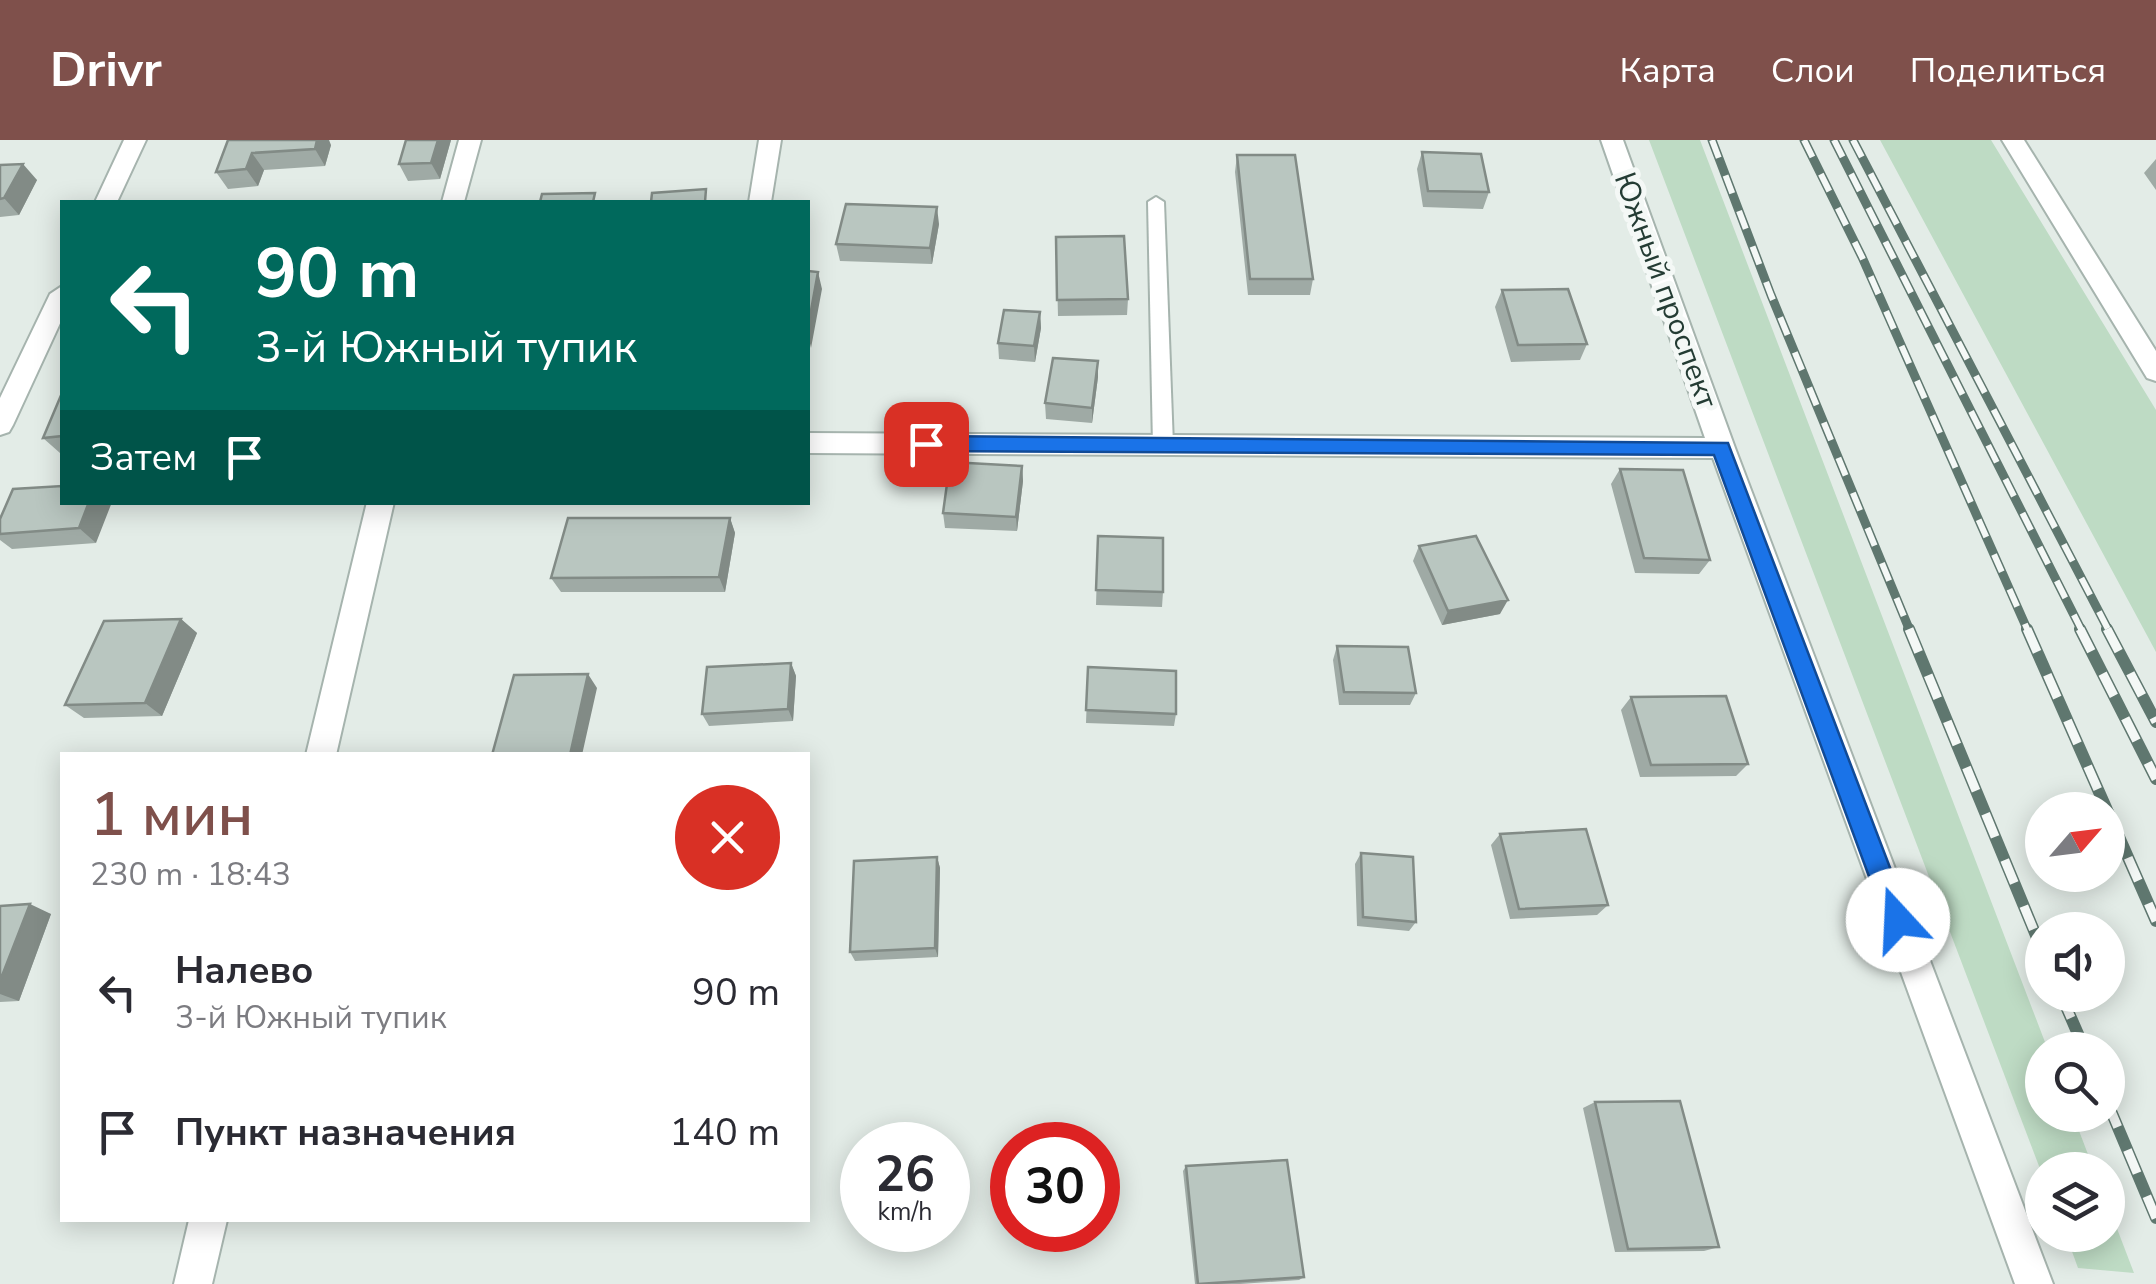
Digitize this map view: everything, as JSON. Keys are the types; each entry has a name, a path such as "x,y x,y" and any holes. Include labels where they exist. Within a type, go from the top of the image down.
{"street":[{"path":"107,200 136,140"},
{"path":"455,200 470,140"},
{"path":"760,200 770,140"},
{"name":"Южный проспект","path":"1612,140 1722,448 2034,1284"},
{"path":"2013,140 2156,372"},
{"path":"4,410 60,298"},
{"path":"810,443 1722,448"},
{"path":"322,752 381,505"},
{"path":"193,1284 208,1222"}],"lane":[{"path":"1156,202 1163,445"}],"green space":[{"path":"1649,140 1700,140 2025,990 2025,1012 2033,1012 2041,1032 2025,1032 2025,1129"},
{"path":"1880,140 1991,140 2156,410 2156,652"},
{"path":"2026,1132 2079,1132 2087,1152 2034,1152"},
{"path":"2125,1249 2134,1273 2078,1268 2072,1252"}],"building":[{"path":"228,140 317,140 315,149 252,153 246,169 216,172"},
{"path":"406,140 438,140 431,163 399,164"},
{"path":"1422,152 1481,154 1489,192 1428,191"},
{"path":"1237,155 1295,155 1313,279 1250,279"},
{"path":"23,164 4,198 0,199 0,165"},
{"path":"706,189 705,200 651,200 652,193"},
{"path":"595,193 593,200 540,200 542,194"},
{"path":"846,204 937,207 930,248 836,244"},
{"path":"1124,236 1128,299 1057,300 1056,237"},
{"path":"810,271 818,272 810,316"},
{"path":"1568,289 1587,344 1518,345 1502,290"},
{"path":"1004,310 1040,312 1034,346 998,343"},
{"path":"1053,358 1098,361 1092,408 1045,403"},
{"path":"60,398 60,436 43,438"},
{"path":"950,462 1022,466 1016,517 943,513"},
{"path":"1620,469 1683,470 1710,560 1644,558"},
{"path":"60,486 60,505 88,505 79,528 0,534 0,519 13,489"},
{"path":"568,518 730,518 719,577 551,578"},
{"path":"1098,536 1163,538 1163,592 1096,590"},
{"path":"1476,536 1508,600 1448,611 1419,546"},
{"path":"181,619 145,703 65,705 104,621"},
{"path":"1337,646 1408,647 1416,693 1344,692"},
{"path":"791,663 788,709 702,714 707,667"},
{"path":"1088,667 1176,671 1176,714 1086,710"},
{"path":"588,674 571,752 493,752 514,675"},
{"path":"1726,696 1748,764 1651,765 1631,697"},
{"path":"1586,829 1608,905 1519,909 1500,834"},
{"path":"1361,853 1413,857 1416,922 1363,917"},
{"path":"937,857 935,948 850,952 854,861"},
{"path":"30,904 0,981 0,906"},
{"path":"1680,1101 1719,1247 1628,1249 1595,1102"},
{"path":"1287,1160 1304,1277 1198,1284 1186,1166"}],"railway":[{"path":"1712,140 1771,295 1910,631"},
{"path":"1804,140 1862,257 2028,631"},
{"path":"1834,140 2082,631"},
{"path":"1853,140 2109,631"},
{"path":"1909,629 2026,912"},
{"path":"2027,629 2099,792"},
{"path":"2080,629 2156,779"},
{"path":"2107,629 2156,722"},
{"path":"2125,851 2156,921"},
{"path":"2068,1012 2077,1032"},
{"path":"2120,1132 2156,1218"}],"route":[{"path":"926,444 1722,448 1898,920"}]}
